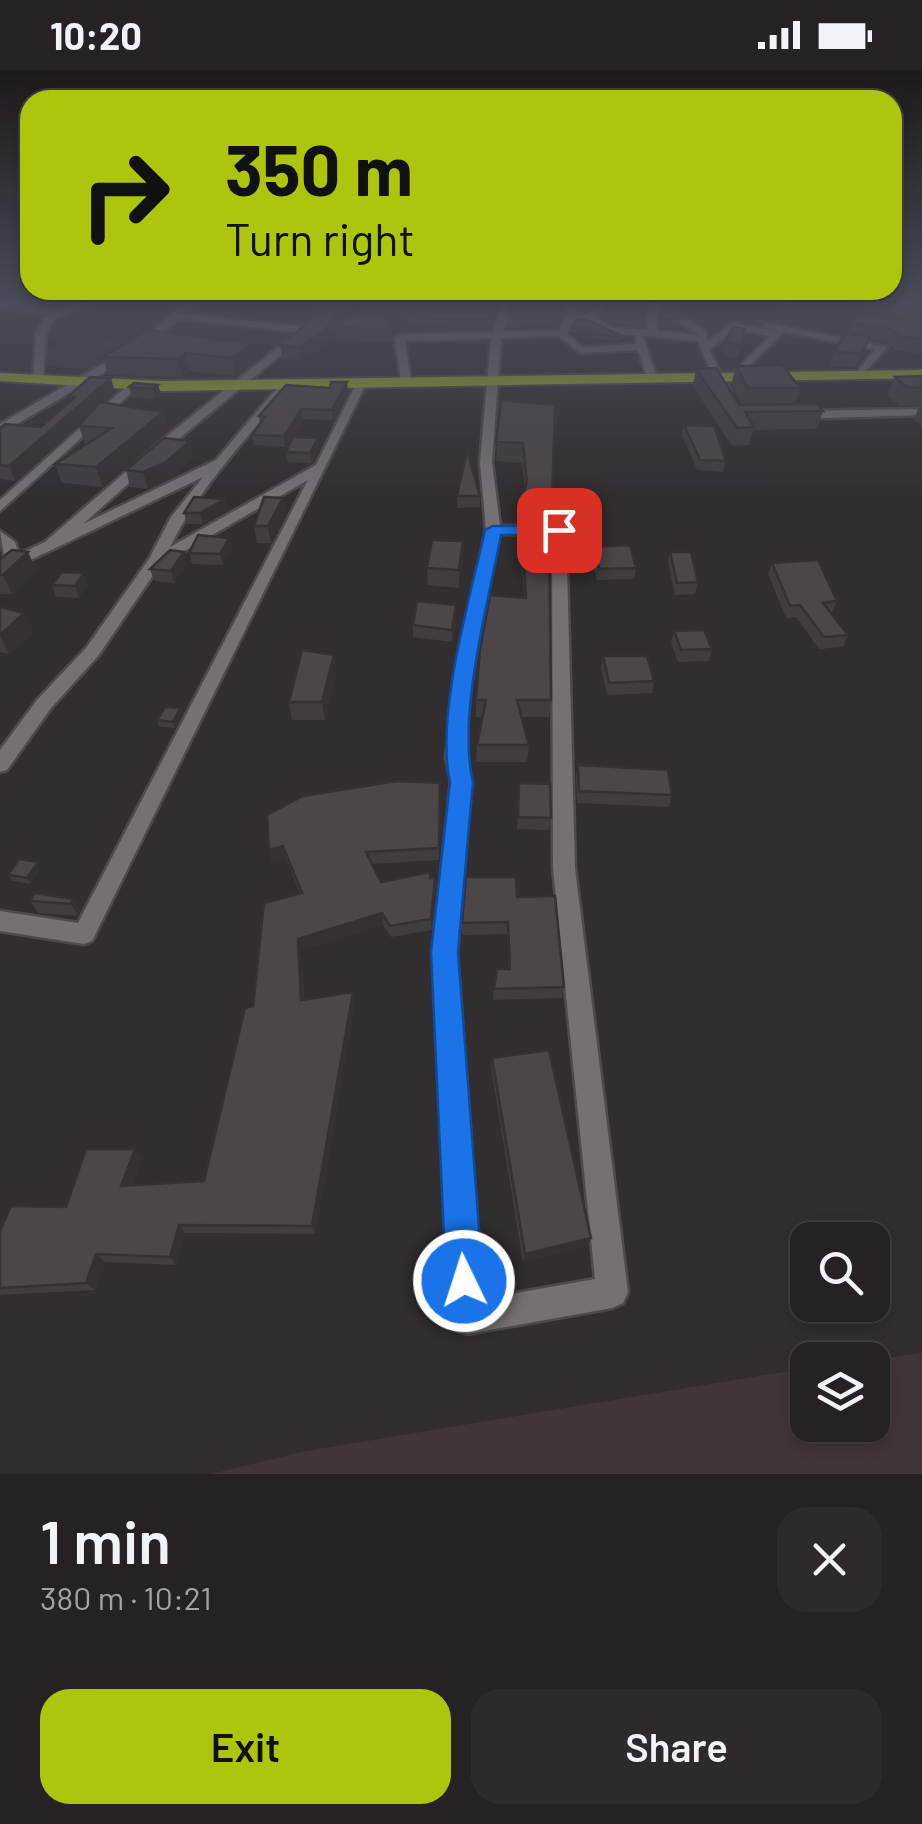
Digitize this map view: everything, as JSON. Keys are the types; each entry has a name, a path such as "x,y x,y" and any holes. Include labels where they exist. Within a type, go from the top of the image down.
{"highway":[{"path":"0,377 80,384 238,386 718,376 785,382 860,374 914,374"}],"street":[{"path":"38,380 39,368"},
{"path":"0,430 32,406 106,368"},
{"path":"47,548 259,368"},
{"path":"404,368 406,381"},
{"path":"493,530 559,530 564,868 612,1292 466,1318 444,952 462,782 456,758 464,684 493,530 486,462 496,368"},
{"path":"649,368 652,378"},
{"path":"714,368 730,403"},
{"path":"736,376 744,368"},
{"path":"860,374 865,368"},
{"path":"914,374 922,391"},
{"path":"0,921 84,934 362,382"},
{"path":"0,766 44,704 92,652 155,562 178,518 286,384"},
{"path":"0,507 133,386"},
{"path":"800,402 810,414"},
{"path":"774,415 922,412"},
{"path":"0,576 13,564 220,463"},
{"path":"155,562 321,467"},
{"path":"0,535 10,545 13,564"}],"shaded area":[{"path":"922,1353 922,1474 211,1474 306,1451 790,1371 790,1442 890,1442 890,1357"}],"building":[{"path":"716,368 739,405 817,404 823,411 745,412 754,427 737,428 696,369"},
{"path":"737,368 784,368 800,388 748,388"},
{"path":"922,376 922,388 906,387 895,377"},
{"path":"90,377 111,378 9,466 0,465 0,428 5,424 41,427 75,397 69,396"},
{"path":"331,382 347,382 332,410 301,409 284,436 252,435 265,417 259,416 286,385 330,388"},
{"path":"134,383 158,385 153,389 129,387"},
{"path":"501,400 555,405 552,502 521,502 527,482 523,443 496,442"},
{"path":"100,402 163,412 96,467 55,464 112,428 79,426"},
{"path":"684,425 714,426 726,461 700,460"},
{"path":"293,437 318,438 310,453 286,452"},
{"path":"164,438 190,441 166,462 143,472 126,470"},
{"path":"467,451 480,496 457,496"},
{"path":"194,497 225,499 200,513 184,513"},
{"path":"264,497 283,498 268,526 254,526"},
{"path":"521,522 549,522 551,700 517,700 529,745 477,745 486,700 476,700 480,649 490,595 526,598"},
{"path":"198,535 229,538 220,554 189,553"},
{"path":"432,540 463,541 459,570 427,568"},
{"path":"630,545 636,568 599,569 592,547"},
{"path":"12,550 28,552 0,575 0,559"},
{"path":"170,550 184,552 171,571 150,569"},
{"path":"670,552 691,552 698,582 677,583"},
{"path":"818,560 837,601 823,603 848,635 824,637 800,605 790,606 772,563"},
{"path":"62,572 84,573 75,586 52,585"},
{"path":"417,601 456,605 452,630 413,625"},
{"path":"0,607 24,613 0,635"},
{"path":"704,630 712,649 681,650 674,631"},
{"path":"302,650 334,655 322,702 289,702"},
{"path":"603,656 647,656 654,681 609,683"},
{"path":"165,707 180,708 173,722 157,720"},
{"path":"578,765 668,770 672,795 579,791"},
{"path":"397,781 440,783 439,848 366,852 381,882 430,872 430,878 435,878 431,919 390,926 382,913 298,939 301,1000 353,992 312,1226 179,1225 170,1257 96,1254 86,1283 0,1288 0,1231 11,1206 66,1207 86,1149 135,1149 121,1186 204,1181 245,1008 253,1006 264,903 302,893 283,846 269,850 267,815 303,796"},
{"path":"519,783 550,784 551,818 518,817"},
{"path":"19,859 38,862 27,878 8,875"},
{"path":"466,877 516,877 517,897 555,896 564,987 494,989 497,969 510,969 508,922 462,923"},
{"path":"35,893 73,899 71,904 30,901"},
{"path":"549,1050 591,1238 525,1254 492,1058"}],"route":[{"path":"464,1281 444,952 462,782 456,758 466,665 493,530 559,530"}]}
